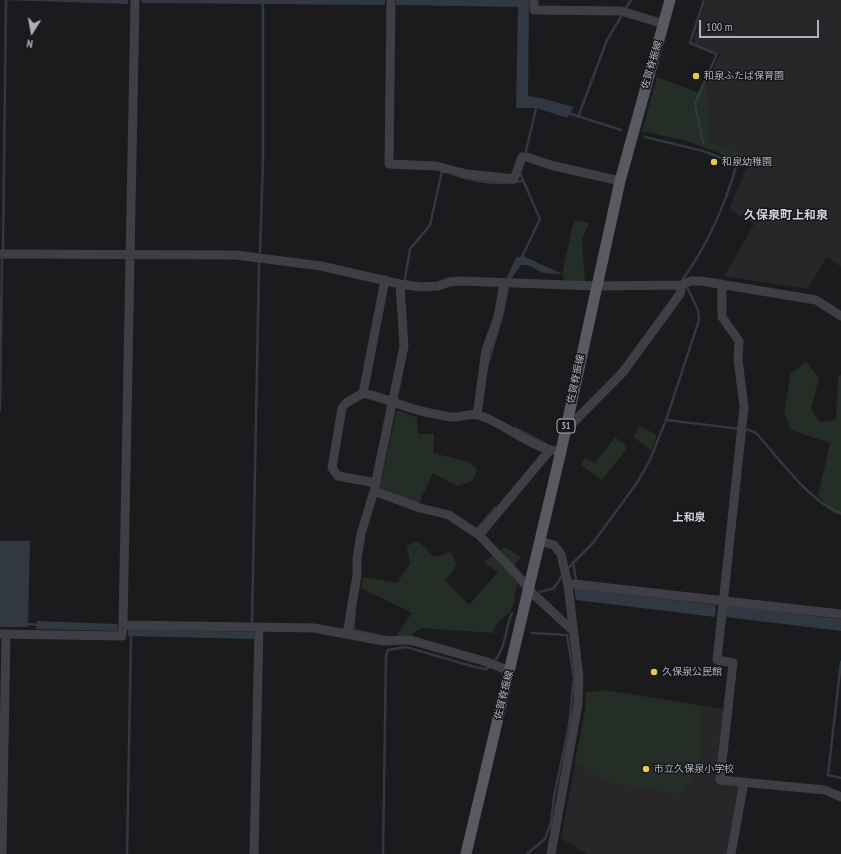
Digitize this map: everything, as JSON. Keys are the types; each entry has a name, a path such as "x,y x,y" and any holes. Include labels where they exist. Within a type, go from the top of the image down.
{"main road":[{"name":"佐賀脊振線","path":"466,854 566,430 596,286 620,181 670,0"}],"street":[{"path":"391,0 389,164 436,166 467,174 514,179 524,157 550,166 620,181"},
{"path":"534,0 534,10 623,12 664,24"},
{"path":"2,854 3,634 122,636 132,255 135,1"},
{"path":"0,254 261,257 321,266 400,284 421,287 438,286 448,282 461,281 516,285 596,286 682,285 691,281 722,284 816,300 841,316"},
{"path":"363,393 385,280"},
{"path":"477,415 486,350 498,317 504,283"},
{"path":"347,634 357,575 357,559 361,534 375,487 394,404 404,346 400,284"},
{"path":"722,284 722,317 739,341 738,360 744,407 743,428 717,660 733,663 720,780 825,790 841,797"},
{"path":"566,430 622,372 680,294 682,285"},
{"path":"561,451 549,451 510,430 477,415 453,417 394,404 377,396 363,393 346,403 342,408 332,468 338,476 375,487 420,508 448,515 478,536 520,578 528,590 572,630"},
{"path":"478,536 549,451"},
{"path":"540,541 558,548 566,581 579,677 578,704 551,854"},
{"path":"566,581 574,584 841,614"},
{"path":"123,628 314,628 387,641 410,640 487,662 510,672"},
{"path":"254,854 259,628"},
{"path":"731,854 744,782"}],"shaded area":[{"path":"0,0 128,0 128,4"},
{"path":"142,0 385,0 385,5 142,3"},
{"path":"396,0 529,0 528,96 574,107 567,118 537,108 516,108 518,7 396,5"},
{"path":"706,0 841,0 841,267 827,257 807,289 724,276 754,224 729,209 751,158 710,141 707,82 720,54 693,43"},
{"path":"657,77 697,92 707,82 710,141 751,157 748,164 687,141 642,131"},
{"path":"574,220 589,223 582,239 585,284 566,283 562,274"},
{"path":"523,256 562,274 543,273 528,265 521,265 511,279 504,314 485,378 506,279 516,258"},
{"path":"806,362 819,378 811,409 820,422 836,420 838,377 841,375 841,515 834,513 818,496 830,443 791,430 784,412 791,373"},
{"path":"397,410 417,417 418,434 434,434 433,453 469,462 477,470 473,481 457,486 433,473 419,503 379,489"},
{"path":"640,426 657,435 651,450 633,437"},
{"path":"615,437 628,447 602,480 581,465 585,458 595,463"},
{"path":"0,541 30,541 28,627 0,627"},
{"path":"418,541 434,557 451,552 457,565 445,581 469,605 498,572 484,562 505,547 521,557 513,566 519,580 516,587 512,608 498,622 493,633 421,628 411,635 395,637 412,613 361,588 363,577 397,583 410,564 407,546"},
{"path":"574,588 716,605 715,617 576,600"},
{"path":"727,605 841,619 841,631 726,617"},
{"path":"37,621 118,624 117,631 36,629"},
{"path":"128,629 254,632 254,639 128,636"},
{"name":"市立久保泉小学校","path":"604,690 724,709 717,781 742,783 729,854 587,854 561,838 585,712 586,693"},
{"path":"604,690 703,706 699,772 679,794 609,782 575,761 585,712 586,693"}],"waterway":[{"path":"578,117 607,40 631,0"},
{"path":"703,143 695,103 717,54 690,43 704,0"},
{"path":"3,249 6,1"},
{"path":"260,252 263,158 263,4"},
{"path":"525,155 537,105"},
{"path":"568,113 621,130"},
{"path":"568,568 592,544 637,483 649,462 666,420 699,320 698,310 683,279 692,266 715,224 737,164 703,151 645,137"},
{"path":"405,279 410,249 430,225 442,171 444,172"},
{"path":"520,173 540,219 521,259"},
{"path":"455,175 488,182 505,183 522,181"},
{"path":"0,410 2,257"},
{"path":"252,624 259,264"},
{"path":"666,420 749,430 756,433 806,490 829,508 841,513"},
{"path":"515,428 546,444"},
{"path":"477,529 495,508"},
{"path":"573,562 576,580"},
{"path":"540,592 554,588 562,576"},
{"path":"355,611 353,630 386,637"},
{"path":"494,662 501,651 512,613"},
{"path":"28,624 38,625"},
{"path":"527,854 545,839 551,823 554,797 569,725 574,678 567,635 532,633"},
{"path":"127,854 131,636"},
{"path":"383,854 386,656 388,650 406,647 475,667 487,669 490,665"},
{"path":"841,662 828,775 841,778"}],"place":[{"name":"和泉ふたば保育園","path":"696,76"},
{"name":"和泉幼稚園","path":"714,162"},
{"name":"久保泉公民館","path":"654,672"},
{"name":"市立久保泉小学校","path":"646,769"}],"district":[{"name":"久保泉町上和泉","path":"786,216"},
{"name":"上和泉","path":"689,518"}]}
